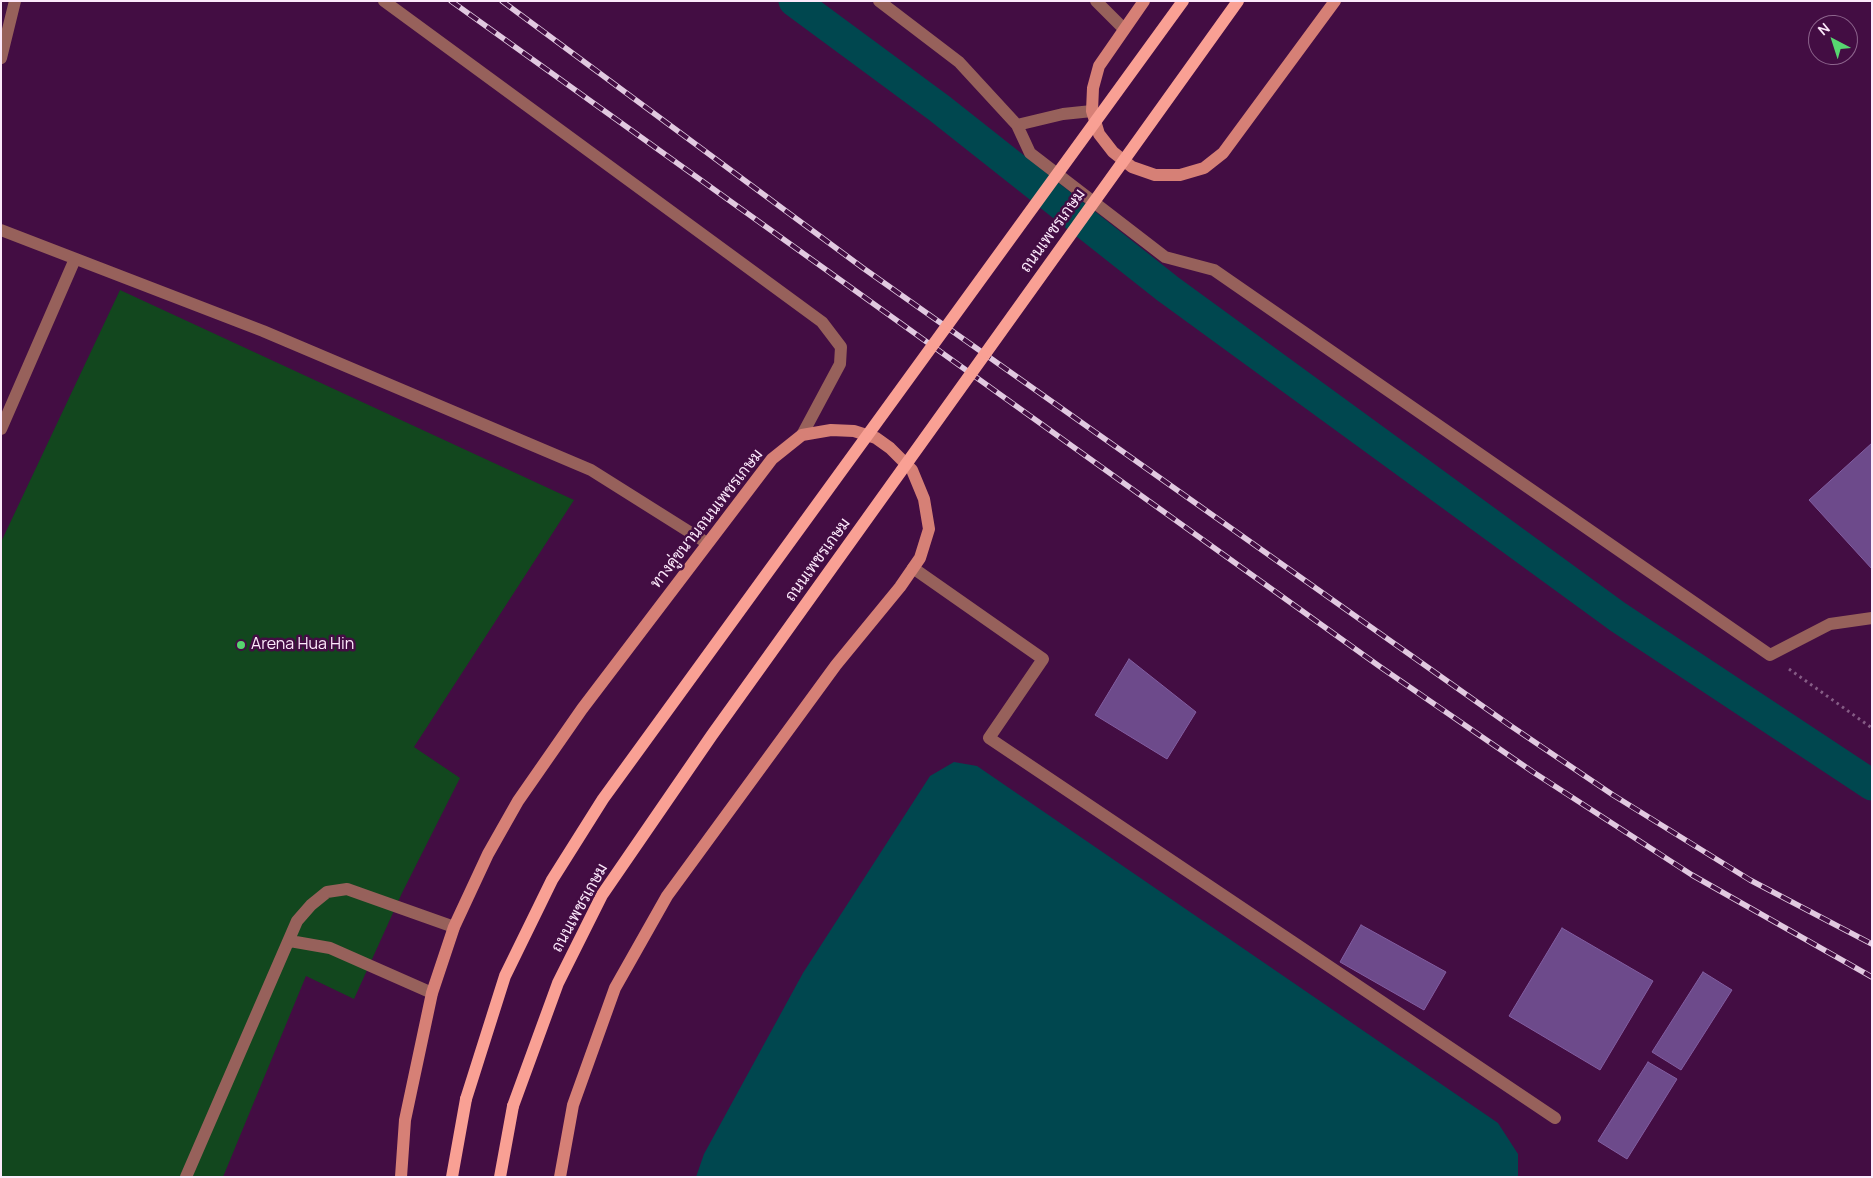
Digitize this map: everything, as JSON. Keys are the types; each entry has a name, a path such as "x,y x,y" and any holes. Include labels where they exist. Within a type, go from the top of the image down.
{"main road":[{"path":"1144,1 1099,66 1093,88 1092,111 1099,134 1113,152 1132,167 1156,175 1180,175 1204,168 1223,152 1335,1"},
{"name":"ถนนเพชรเกษม","path":"452,1177 466,1099 505,976 552,880 603,799 1183,1"},
{"name":"ถนนเพชรเกษม","path":"500,1177 514,1106 558,984 602,895 712,735 1238,1"},
{"name":"ทางคู่ขนานถนนเพชรเกษม","path":"401,1177 405,1120 432,993 454,927 488,854 518,801 582,709 772,459 802,436 831,430 854,431 876,438 912,470 924,499 929,529 920,558 836,665 667,896 615,988 573,1105 560,1177"}],"street":[{"path":"1,58 6,13 15,1"},
{"path":"384,1 822,322 841,347 840,364 802,436"},
{"path":"880,1 959,62 1017,124 1030,153 1164,257 1214,270 1770,655 1830,624 1872,618"},
{"path":"1096,1 1124,29"},
{"path":"1017,124 1063,114 1092,111"},
{"path":"1,230 263,332 591,470 707,544"},
{"path":"1,430 75,259"},
{"path":"913,568 1043,659 989,738 1556,1118"},
{"path":"186,1177 290,941 297,921 311,905 327,892 347,889 454,927"},
{"path":"290,941 330,948 432,993"}],"path":[{"path":"1770,655 1872,728"}],"green space":[{"name":"Arena Hua Hin","path":"120,290 574,500 414,747 460,778 402,893 354,999 306,976 223,1177 1,1177 1,542"}],"shaded area":[{"path":"954,762 977,766 1498,1123 1518,1154 1518,1177 696,1177 704,1154 803,973 930,776"}],"building":[{"path":"1872,443 1872,569 1809,500"},
{"path":"1129,659 1196,712 1167,759 1095,715"},
{"path":"1361,925 1446,972 1424,1010 1340,962"},
{"path":"1562,928 1653,981 1600,1070 1509,1016"},
{"path":"1703,972 1732,990 1681,1070 1652,1052"},
{"path":"1648,1062 1677,1079 1627,1159 1598,1141"}],"waterway":[{"path":"794,1 939,108 1168,289 1618,617 1872,785"}],"railway":[{"path":"451,1 1379,666 1533,772 1692,875 1872,977"},
{"path":"502,1 863,268 1508,724 1613,795 1750,880 1872,944"}],"place":[{"name":"Arena Hua Hin","path":"241,645"}]}
